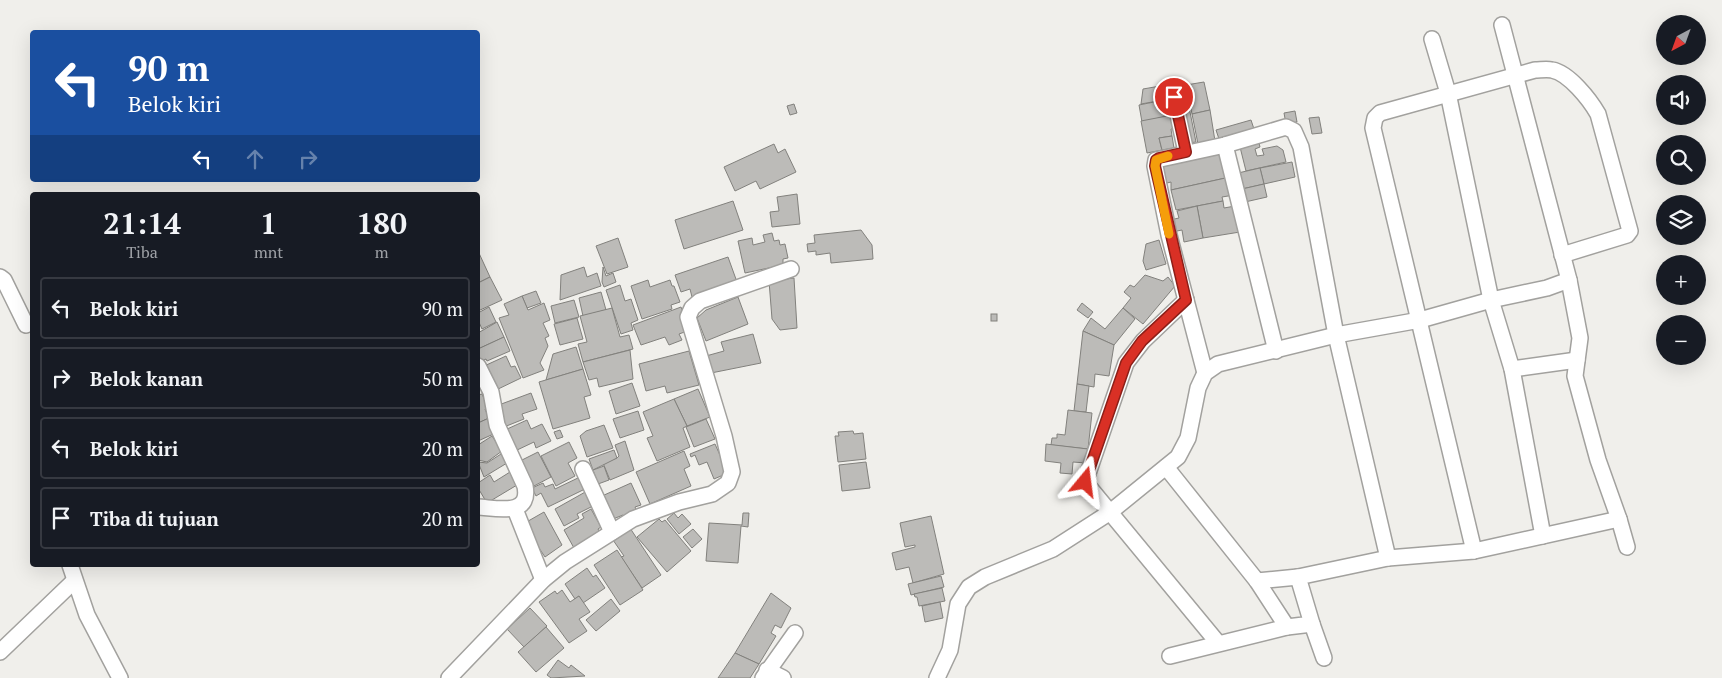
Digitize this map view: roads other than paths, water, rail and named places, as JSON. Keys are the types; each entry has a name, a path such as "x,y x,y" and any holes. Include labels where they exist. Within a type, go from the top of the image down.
{"street":[{"path":"1502,25 1569,280 1580,338 1575,376 1590,432 1627,547"},
{"path":"1432,39 1448,93 1491,300 1512,369 1543,536"},
{"path":"1474,551 1373,128 1375,118 1380,113 1448,93 1516,77 1535,70 1553,70 1588,97 1598,114 1630,231 1627,235 1562,255"},
{"path":"1174,97 1186,152"},
{"path":"1205,373 1155,166 1156,160 1225,145 1286,127 1294,131 1298,138 1336,335 1388,558"},
{"path":"1225,145 1276,351"},
{"path":"449,678 543,580 565,562 633,519 679,502 712,494 728,483 732,472 724,436 688,317 692,308 700,302 791,269"},
{"path":"0,277 4,280 26,325"},
{"path":"937,678 950,650 958,604 969,587 985,577 1053,549 1109,513 1178,457 1184,448 1198,388 1205,373 1218,364 1336,335 1420,320 1491,300 1547,288 1569,280"},
{"path":"1186,300 1142,341 1126,363 1085,482 1218,643"},
{"path":"1512,369 1577,360"},
{"path":"480,370 491,392 497,425 525,486 527,496 523,503 515,508 480,507"},
{"path":"1166,467 1257,581 1287,627"},
{"path":"583,470 612,532"},
{"path":"515,508 543,580"},
{"path":"1257,581 1298,577 1388,558 1474,551 1619,519"},
{"path":"70,567 87,615 120,678"},
{"path":"1298,577 1324,658"},
{"path":"0,652 74,581"},
{"path":"1170,656 1287,627 1312,624"},
{"path":"783,678 765,674 795,633"}]}
